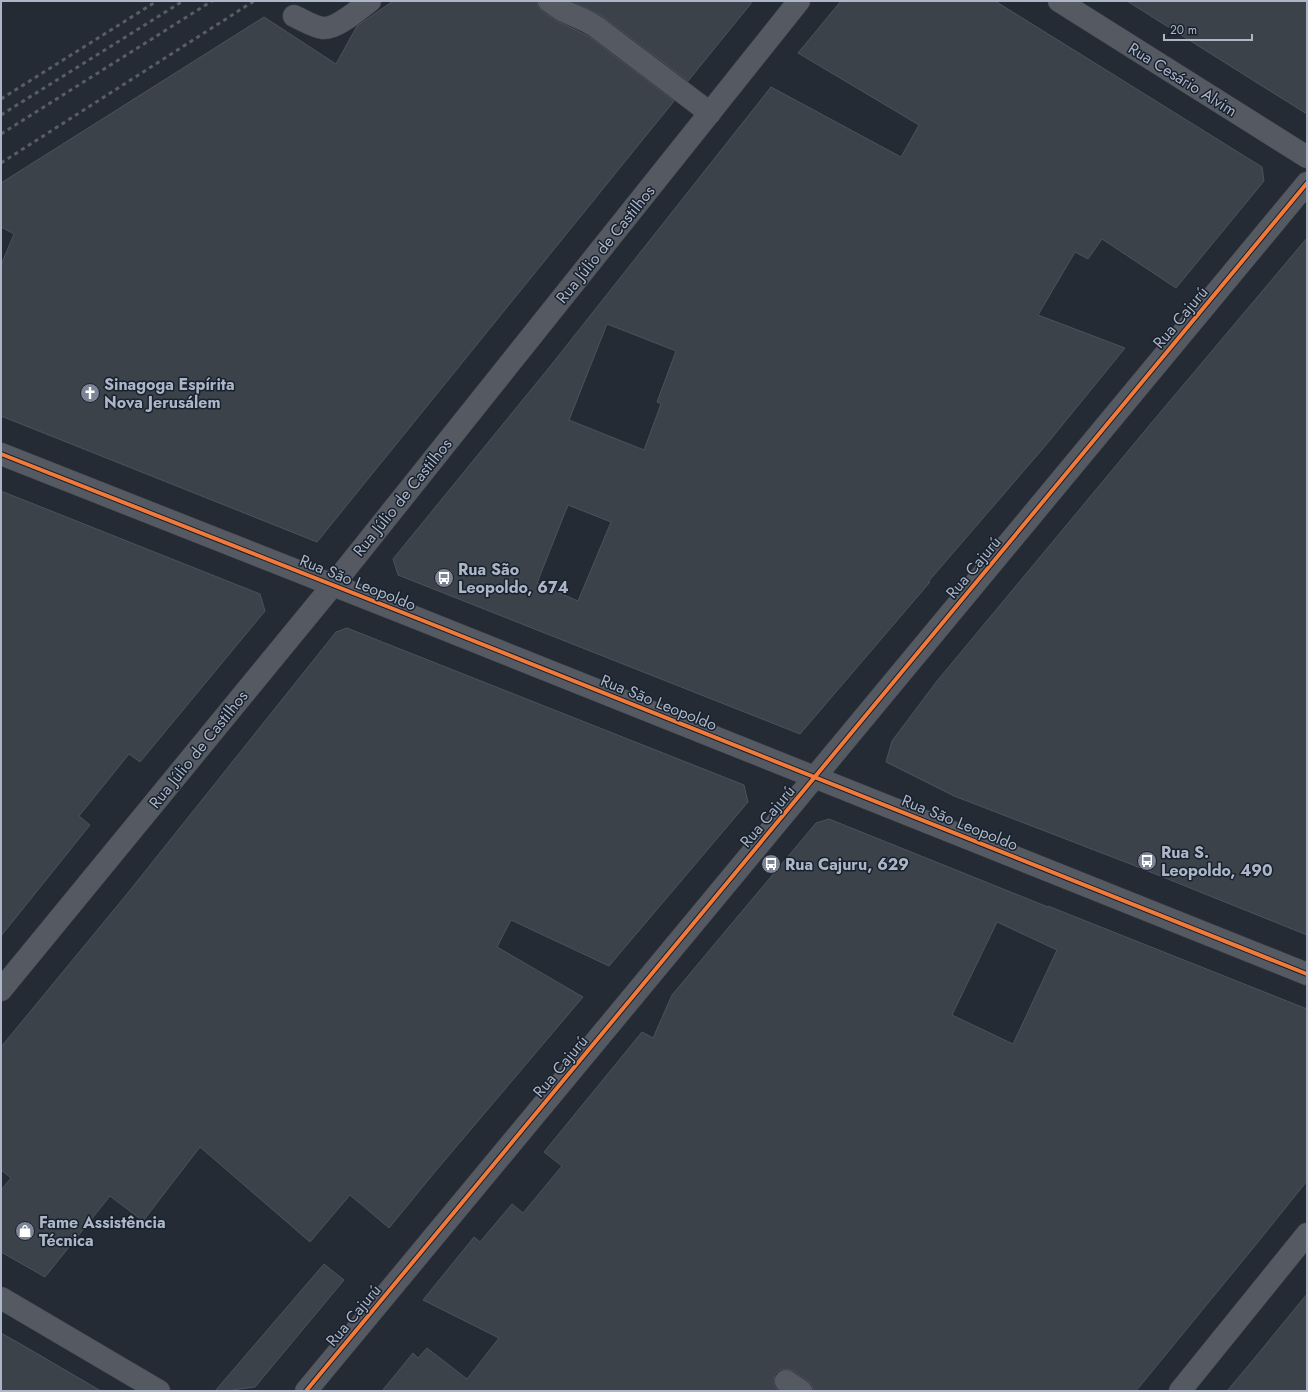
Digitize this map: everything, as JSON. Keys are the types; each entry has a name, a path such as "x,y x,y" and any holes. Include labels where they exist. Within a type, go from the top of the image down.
{"street":[{"path":"294,16 321,27 329,28 336,25 370,1"},
{"path":"549,1 562,10 595,26 710,112"},
{"name":"Rua Júlio de Castilhos","path":"1,990 333,585 799,1"},
{"name":"Rua Cesário Alvim","path":"1059,1 1307,157"},
{"name":"Rua Cajurú","path":"306,1391 1307,183"},
{"name":"Rua São Leopoldo","path":"1,454 1307,974"},
{"path":"1180,1391 1307,1234"},
{"path":"1,1298 159,1391"}],"building":[{"path":"393,1 537,1 538,7 542,11 557,21 588,36 674,101 317,542 1,416 1,265 14,234 1,227 1,183 264,17 336,64 357,26"},
{"path":"572,1 753,1 688,81 602,16"},
{"path":"841,1 995,1 1262,167 1264,181 1176,288 1102,239 1088,259 1075,252 1038,315 1125,348 1046,445 800,734 398,575 393,559 552,364 771,87 901,157 919,125 798,53","holes":["607,324 676,351 657,402 661,404 644,450 569,420","568,505 611,522 578,601 537,583"]},
{"path":"1127,1 1307,1 1307,114 1251,79"},
{"path":"1307,238 1307,935 1133,865 954,796 886,762 892,741 937,681"},
{"path":"1,491 260,594 265,611 140,762 129,754 79,816 90,825 1,936"},
{"path":"347,628 744,785 748,802 609,966 511,920 497,947 583,997 389,1228 350,1195 310,1242 200,1147 143,1221 110,1196 45,1277 1,1252 1,1190 11,1178 1,1170 1,1047 127,894 336,632"},
{"path":"829,819 1307,1009 1307,1181 1136,1391 813,1391 812,1385 808,1381 793,1371 786,1369 780,1370 775,1374 775,1387 779,1391 382,1391 413,1353 418,1358 427,1348 467,1379 499,1338 423,1300 474,1237 480,1242 512,1204 523,1213 562,1166 544,1152 642,1032 653,1038 672,995 816,823","holes":["997,922 1057,950 1013,1044 952,1015"]},
{"path":"324,1264 344,1280 255,1387 215,1391"},
{"path":"1307,1294 1307,1391 1227,1391 1253,1360"},
{"path":"1,1333 24,1346 101,1391 1,1391"}],"railway":[{"path":"1,99 157,1"},
{"path":"1,115 183,1"},
{"path":"1,134 212,1"},
{"path":"1,163 254,1"}],"cycle path":[{"path":"306,1391 1307,183"},
{"path":"1,454 419,619 1307,974"}],"place":[{"name":"Sinagoga Espírita Nova Jerusálem","path":"90,393"},
{"name":"Rua São Leopoldo, 674","path":"444,578"},
{"name":"Rua S. Leopoldo, 490","path":"1147,861"},
{"name":"Rua Cajuru, 629","path":"771,864"},
{"name":"Fame Assistência Técnica","path":"25,1231"}]}
